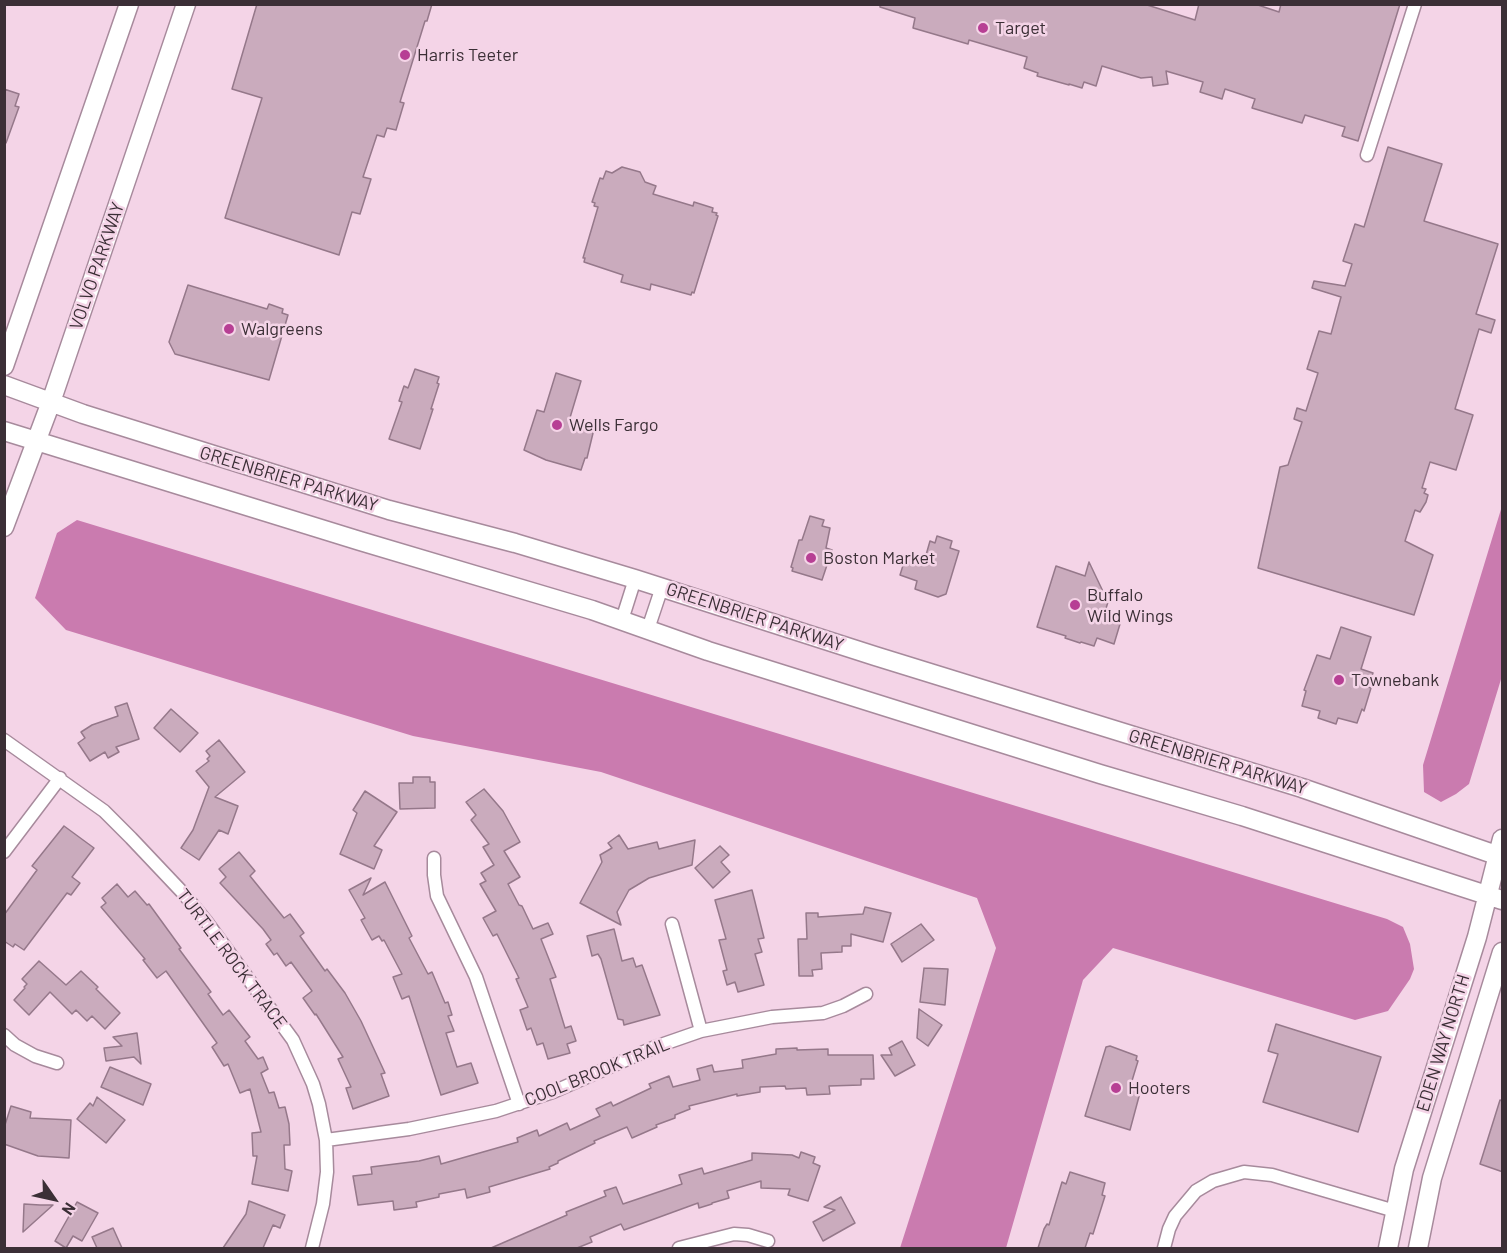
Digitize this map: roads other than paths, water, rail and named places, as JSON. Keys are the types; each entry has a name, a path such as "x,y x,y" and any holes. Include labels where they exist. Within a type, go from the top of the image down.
{"main road":[{"path":"4,366 129,4"},
{"name":"VOLVO PARKWAY","path":"4,527 51,402 186,4"},
{"name":"GREENBRIER PARKWAY","path":"4,385 161,439 389,510 515,543 662,587 875,656 1501,850"},
{"name":"GREENBRIER PARKWAY","path":"4,431 622,620 708,651 1100,774 1253,819 1495,897"},
{"name":"EDEN WAY NORTH","path":"1388,1248 1404,1169 1477,937 1495,897 1501,850"},
{"name":"EDEN WAY NORTH","path":"1418,1248 1432,1178 1503,952"}],"street":[{"path":"1367,155 1415,4"},
{"path":"622,620 635,579"},
{"path":"648,629 662,587"},
{"name":"TURTLE ROCK TRACE","path":"4,740 104,811 139,846 183,893 242,968 293,1040 319,1104 326,1140 327,1172 323,1204 312,1248"},
{"path":"4,852 60,778"},
{"path":"434,858 437,896 476,976 519,1104"},
{"path":"672,924 701,1031"},
{"name":"COOL BROOK TRAIL","path":"326,1140 440,1124 519,1104 553,1092 656,1047 701,1031 772,1017 823,1013 866,994"},
{"path":"4,1035 15,1045 35,1056 57,1063"},
{"path":"1164,1248 1175,1216 1196,1191 1213,1181 1244,1172 1272,1175 1395,1210"},
{"path":"679,1248 734,1234 748,1234 768,1241"}],"place":[{"name":"Target","path":"983,28"},
{"name":"Harris Teeter","path":"405,55"},
{"name":"Walgreens","path":"229,329"},
{"name":"Wells Fargo","path":"557,425"},
{"name":"Boston Market","path":"811,558"},
{"name":"Buffalo Wild Wings","path":"1075,605"},
{"name":"Townebank","path":"1339,680"},
{"name":"Hooters","path":"1116,1088"}]}
